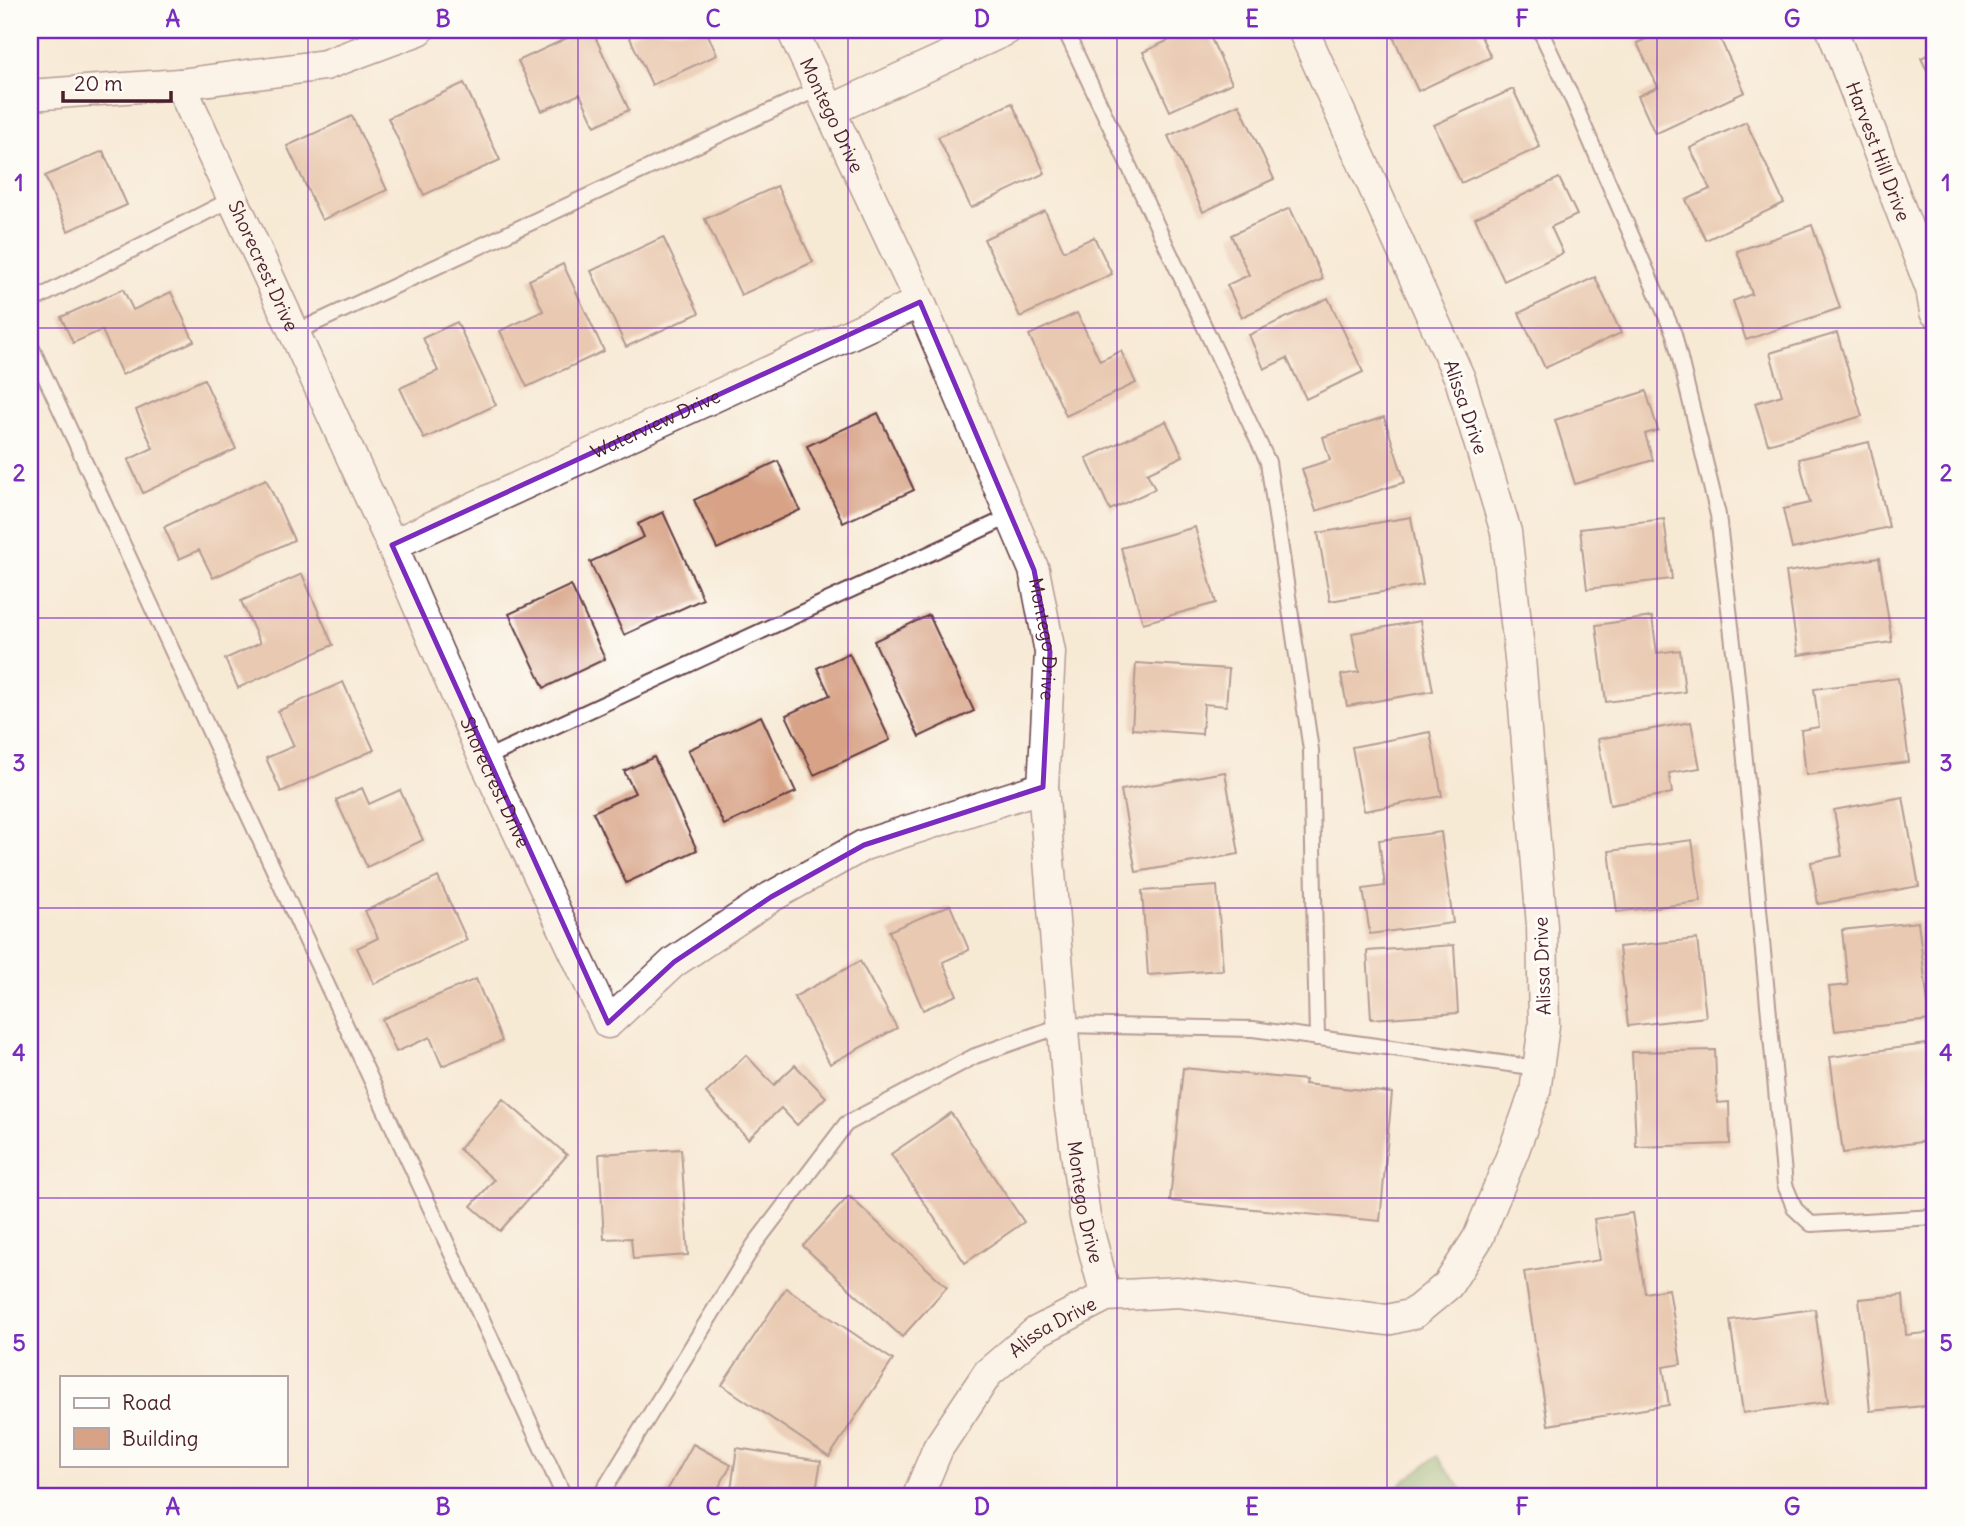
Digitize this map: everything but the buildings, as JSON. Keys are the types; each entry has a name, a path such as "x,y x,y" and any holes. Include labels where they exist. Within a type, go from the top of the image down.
{"street":[{"path":"30,95 180,84 325,65 419,30"},
{"name":"Montego Drive","path":"792,30 920,302 1034,570 1050,652 1043,787 1069,1102 1085,1217 1106,1296"},
{"path":"825,99 1006,30"},
{"name":"Alissa Drive","path":"918,1496 938,1448 988,1373 1036,1332 1106,1296 1178,1292 1387,1320 1413,1314 1448,1285 1478,1238 1535,1092 1544,1025 1542,926 1520,658 1506,532 1460,379 1303,30"},
{"name":"Harvest Hill Drive","path":"1832,30 1934,296"},
{"name":"Shorecrest Drive","path":"180,84 391,545 484,759 608,1023 674,962 771,897 864,845 1043,787"},
{"name":"Waterview Drive","path":"391,545 920,302"}],"lane":[{"path":"1065,30 1268,462 1311,750 1317,1038"},
{"path":"1539,30 1571,96 1674,334 1718,515 1739,700 1785,1185 1795,1209 1811,1224 1935,1217"},
{"path":"294,333 825,99"},
{"path":"30,302 232,200"},
{"path":"30,344 565,1496"},
{"path":"484,759 1011,516"},
{"path":"600,1496 754,1245 846,1124 975,1056 1063,1025 1253,1029 1538,1068"}],"highlighted area":[{"path":"920,302 1034,570 1050,652 1043,787 864,845 771,897 674,962 608,1023 392,545"}],"green space":[{"path":"1437,1456 1467,1496 1385,1496"}]}
